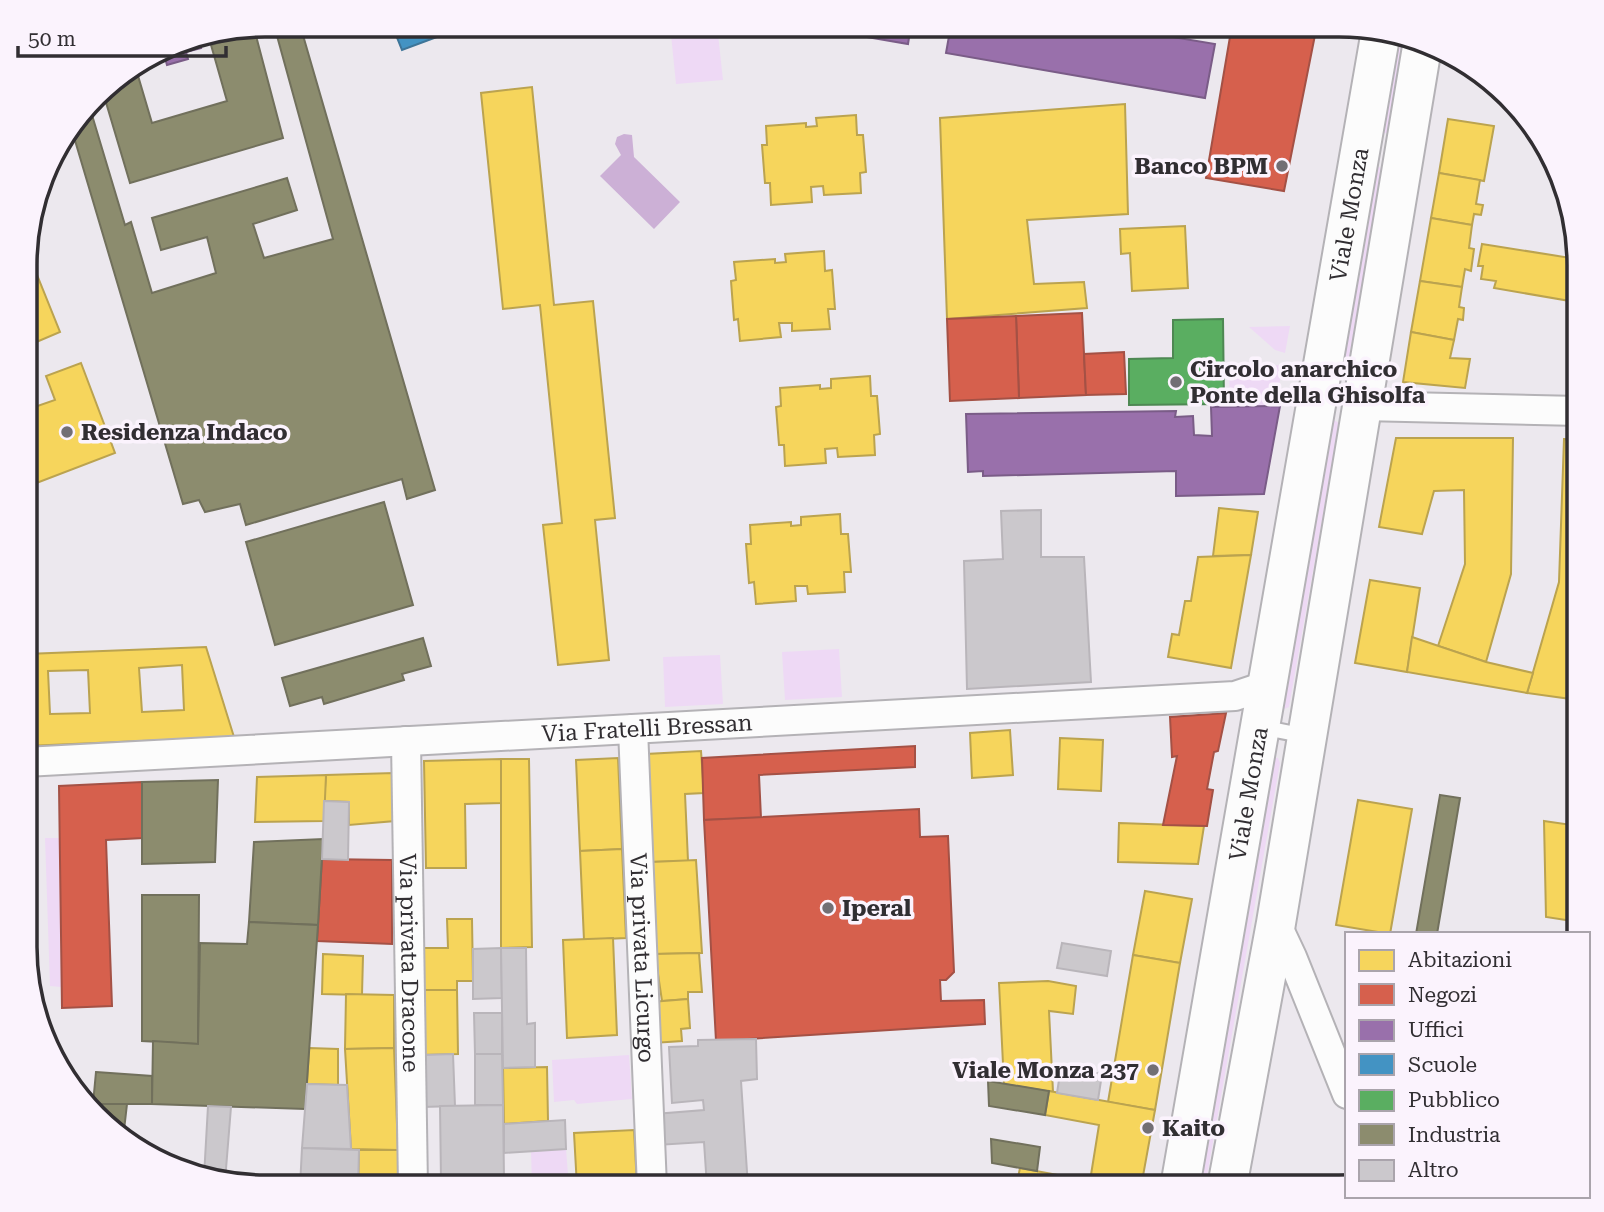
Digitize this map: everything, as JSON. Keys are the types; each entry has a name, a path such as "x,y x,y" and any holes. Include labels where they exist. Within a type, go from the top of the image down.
{"main road":[{"name":"Viale Monza","path":"1229,1175 1276,923 1362,406 1383,149 1381,41"},
{"name":"Viale Monza","path":"1182,1175 1257,703 1318,399 1383,149 1419,51"},
{"path":"1318,399 1362,406"}],"street":[{"path":"1362,406 1567,411"},
{"name":"Via Fratelli Bressan","path":"37,761 633,729 1257,703"},
{"name":"Via privata Licurgo","path":"633,729 652,1175"},
{"name":"Via privata Dracone","path":"406,741 413,1175"},
{"path":"1276,923 1345,1089"}],"lane":[{"path":"1257,703 1306,736"}],"shaded area":[{"path":"671,37 718,37 723,80 676,84"},
{"path":"1395,44 1405,47 1391,131 1383,134 1380,129"},
{"path":"632,135 634,157 680,202 654,229 600,176 621,155 615,144 617,137"},
{"path":"1380,167 1382,172 1346,374 1340,376 1376,168"},
{"path":"1290,326 1285,353 1275,350 1249,327"},
{"path":"1283,365 1275,406 1230,407 1229,367"},
{"path":"1332,419 1339,423 1289,707 1282,710"},
{"path":"839,649 842,697 785,700 782,652"},
{"path":"720,655 723,704 665,707 663,657"},
{"path":"1273,757 1278,758 1280,763 1207,1175 1196,1175"},
{"path":"45,838 59,838 61,987 50,986"},
{"path":"629,1055 632,1099 577,1104 574,1100 554,1102 552,1060"},
{"path":"566,1149 568,1175 532,1175 531,1151"}],"building: Abitazioni":[{"path":"532,87 554,305 593,301 615,518 595,520 609,660 558,665 543,525 562,523 540,305 503,309 481,93"},
{"path":"1125,104 1128,214 1027,220 1034,284 1084,282 1087,308 947,319 940,118"},
{"path":"856,115 857,135 863,135 866,172 860,173 861,193 824,195 823,186 811,187 812,202 771,205 770,183 765,183 762,145 767,145 766,126 806,123 806,127 817,126 816,118"},
{"path":"1448,119 1494,126 1484,181 1439,173"},
{"path":"1439,173 1480,180 1476,204 1483,205 1481,215 1474,214 1472,225 1431,218"},
{"path":"1431,218 1472,225 1469,248 1474,249 1471,271 1465,269 1462,287 1420,281"},
{"path":"1185,226 1188,288 1132,291 1130,253 1121,254 1120,229"},
{"path":"1482,244 1567,257 1567,300 1494,288 1496,281 1481,279 1483,266 1478,266"},
{"path":"824,251 825,271 832,270 835,309 828,309 830,329 792,331 792,323 779,323 781,337 740,341 738,319 734,320 731,281 736,280 734,262 775,259 775,263 786,262 785,254"},
{"path":"37,275 60,332 37,342"},
{"path":"1420,281 1462,287 1459,307 1464,308 1463,320 1458,319 1454,340 1411,332"},
{"path":"1411,332 1454,340 1450,358 1470,359 1465,388 1403,382"},
{"name":"Residenza Indaco","path":"81,363 115,453 37,483 37,406 55,400 46,376"},
{"path":"870,376 871,396 877,396 880,434 874,435 875,455 838,457 837,448 825,449 826,463 785,466 784,445 779,445 776,407 781,406 780,388 820,385 820,389 831,388 831,379"},
{"path":"1396,438 1513,438 1511,574 1486,662 1438,646 1465,564 1464,490 1434,491 1422,534 1379,527"},
{"path":"1564,439 1567,439 1567,698 1527,693 1559,582"},
{"path":"1219,508 1258,512 1251,555 1213,556"},
{"path":"840,514 841,534 848,534 851,572 844,572 845,592 808,594 807,586 795,586 796,601 756,604 754,582 749,583 746,544 751,544 750,525 791,522 791,526 801,525 801,517"},
{"path":"1251,555 1231,668 1168,657 1172,634 1179,635 1185,601 1191,601 1198,557"},
{"path":"1370,580 1420,588 1407,672 1355,663"},
{"path":"1412,637 1486,662 1533,673 1527,693 1407,672"},
{"path":"206,647 234,737 37,746 37,654","holes":["182,665 184,710 142,712 139,668","88,670 90,713 50,714 48,671"]},
{"path":"1010,730 1013,775 972,778 970,733"},
{"path":"1060,738 1103,740 1101,791 1058,789"},
{"path":"701,751 704,793 685,794 688,861 651,862 646,754"},
{"path":"618,758 622,849 580,851 576,760"},
{"path":"501,759 502,803 465,804 466,868 426,868 424,761"},
{"path":"501,759 529,759 532,947 501,948"},
{"path":"394,773 395,821 349,825 349,802 324,801 326,775"},
{"path":"326,775 324,821 255,822 257,777"},
{"path":"1358,800 1412,809 1390,932 1336,925"},
{"path":"1544,821 1567,824 1567,920 1546,917"},
{"path":"1119,823 1204,826 1198,864 1118,862"},
{"path":"622,849 626,938 584,940 580,851"},
{"path":"696,860 702,953 655,954 651,862"},
{"path":"1145,891 1192,899 1180,963 1133,955"},
{"path":"447,919 472,919 473,981 457,981 457,990 422,990 421,948 448,948"},
{"path":"613,938 617,1035 567,1038 563,940"},
{"path":"699,953 702,992 688,992 688,999 662,1001 655,954"},
{"path":"323,954 363,956 362,995 322,994"},
{"path":"1133,955 1180,963 1155,1110 1108,1102"},
{"path":"1048,981 1076,986 1073,1014 1049,1011 1053,1092 1004,1084 999,983"},
{"path":"422,990 457,990 458,1054 423,1055"},
{"path":"346,994 394,995 394,1048 345,1049"},
{"path":"688,999 690,1028 681,1029 682,1041 653,1043 651,1002"},
{"path":"309,1048 338,1049 338,1085 307,1084"},
{"path":"394,1048 398,1150 351,1149 345,1049"},
{"path":"547,1067 548,1121 504,1124 503,1068"},
{"path":"1049,1091 1155,1110 1143,1175 1091,1175 1099,1125 1045,1115"},
{"path":"634,1130 636,1175 576,1175 574,1133"},
{"path":"359,1150 398,1150 398,1175 358,1175"},
{"path":"1020,1168 1058,1175 1019,1175"}],"building: Negozi":[{"path":"1230,37 1315,37 1284,191 1206,178"},
{"path":"1082,313 1086,395 1019,398 1016,316"},
{"path":"1016,316 1019,398 950,401 947,319"},
{"path":"1124,352 1126,394 1086,395 1084,354"},
{"path":"1226,713 1218,751 1214,752 1207,789 1213,790 1207,826 1163,825 1177,756 1172,757 1170,717"},
{"path":"915,746 915,767 759,775 761,818 704,820 702,758"},
{"path":"142,782 143,838 106,840 112,1006 62,1008 59,786"},
{"path":"919,809 920,837 948,836 954,972 946,980 940,980 941,1001 984,1000 985,1024 716,1041 704,820"},
{"path":"322,859 392,860 392,944 317,941"}],"building: Uffici":[{"path":"867,37 909,37 908,44"},
{"path":"949,37 1173,37 1215,44 1205,98 946,53"},
{"path":"201,47 186,52 188,59 167,65 165,59"},
{"path":"1280,406 1264,494 1176,496 1176,471 983,476 983,471 968,472 966,414 1176,411 1175,417 1193,416 1194,435 1212,436 1211,407"}],"building: Scuole":[{"path":"397,37 437,37 402,50"}],"building: Pubblico":[{"name":"Circolo anarchico Ponte della Ghisolfa","path":"1223,319 1224,404 1129,405 1129,359 1173,358 1173,320"}],"building: Industria":[{"path":"277,37 303,37 435,490 407,499 402,479 246,525 240,504 205,512 199,500 183,504 75,140 92,116 125,225 131,222 152,293 216,273 207,237 161,250 152,218 287,178 297,210 253,224 264,258 333,239"},
{"path":"256,38 283,138 130,183 105,101 138,75 152,123 227,101 211,45 228,40"},
{"path":"384,502 413,605 275,645 246,542"},
{"path":"423,638 431,666 402,674 404,680 324,704 322,697 290,706 282,678"},
{"path":"218,780 215,862 142,864 142,782"},
{"path":"1440,795 1460,798 1437,932 1416,932"},
{"path":"323,839 318,925 249,922 254,842"},
{"path":"142,895 199,895 198,1044 142,1041"},
{"path":"249,922 318,925 305,1109 152,1104 153,1041 198,1044 200,943 247,944"},
{"path":"96,1072 152,1076 152,1104 99,1104 94,1098"},
{"path":"988,1081 1049,1091 1045,1115 989,1106"},
{"path":"99,1104 127,1104 124,1127"},
{"path":"991,1139 1040,1147 1037,1171 992,1163"}],"building: Altro":[{"path":"1041,510 1041,557 1084,557 1091,682 967,689 964,561 1003,559 1001,511"},
{"path":"324,801 349,802 348,860 322,859"},
{"path":"1062,943 1111,951 1107,976 1057,968"},
{"path":"501,948 502,998 473,999 473,949"},
{"path":"501,948 526,948 527,1024 535,1023 535,1067 503,1068"},
{"path":"474,1013 502,1013 502,1054 475,1054"},
{"path":"756,1039 757,1079 741,1081 747,1175 706,1175 704,1142 657,1145 655,1114 704,1110 703,1100 672,1103 669,1047 698,1046 698,1040"},
{"path":"453,1054 455,1106 423,1107 423,1055"},
{"path":"475,1054 502,1054 503,1105 475,1105"},
{"path":"1061,1067 1102,1074 1098,1100 1057,1093"},
{"path":"307,1084 347,1085 351,1149 302,1148"},
{"path":"503,1105 504,1175 441,1175 440,1106"},
{"path":"208,1106 231,1107 226,1172 205,1167"},
{"path":"565,1120 566,1149 504,1153 504,1124"},
{"path":"302,1148 359,1150 358,1175 301,1175"}],"place":[{"name":"Banco BPM","path":"1282,166"},
{"name":"Circolo anarchico Ponte della Ghisolfa","path":"1176,382"},
{"name":"Residenza Indaco","path":"67,432"},
{"name":"Iperal","path":"828,908"},
{"name":"Viale Monza 237","path":"1153,1070"},
{"name":"Kaito","path":"1148,1128"}]}
